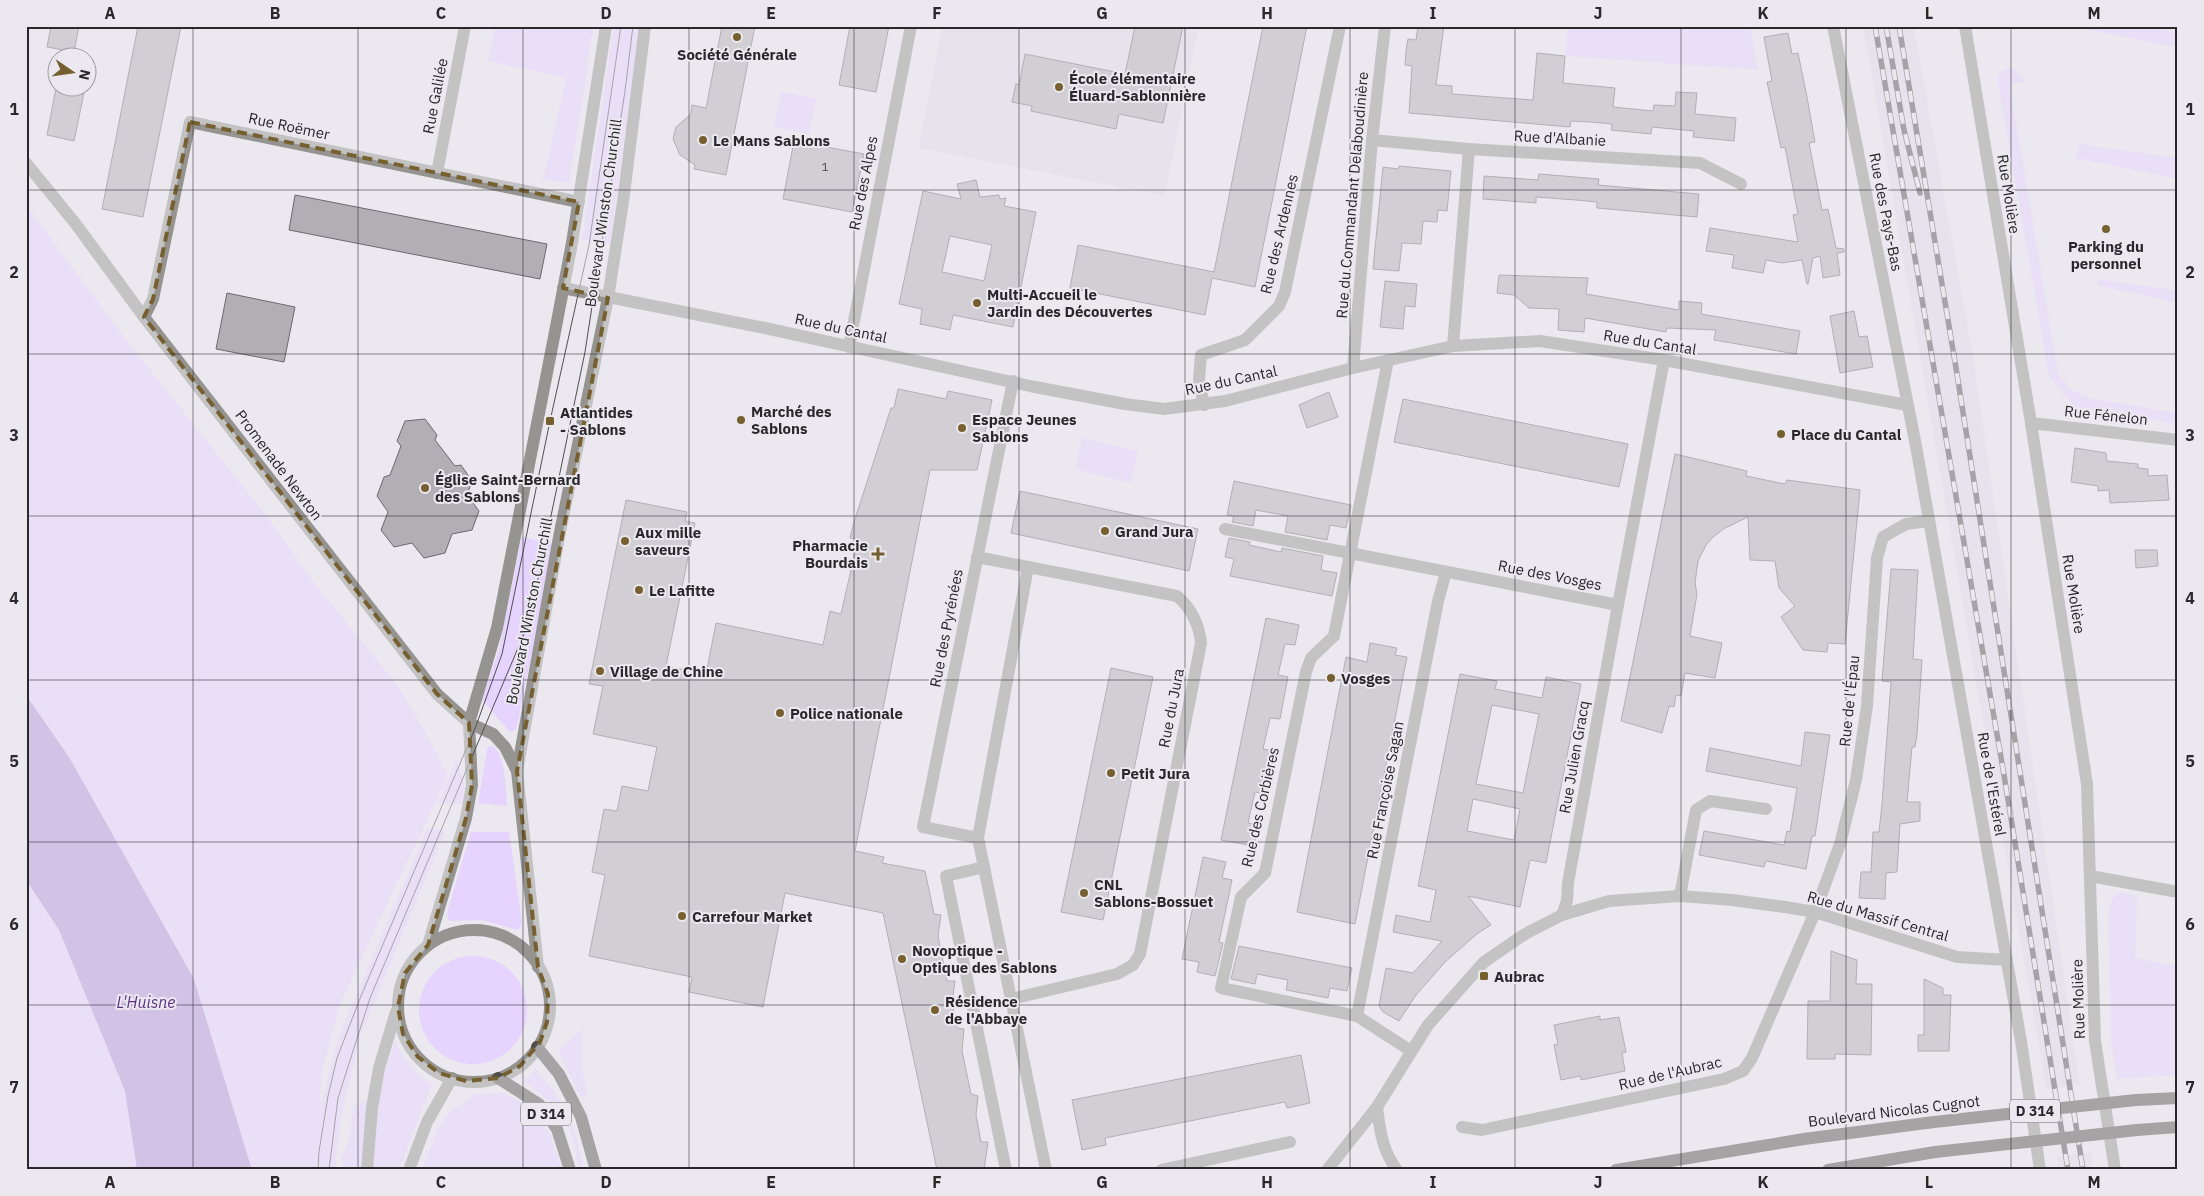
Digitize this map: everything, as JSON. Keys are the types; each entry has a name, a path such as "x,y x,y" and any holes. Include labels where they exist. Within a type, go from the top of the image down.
{"main road":[{"path":"538,1045 559,1074 581,1117 596,1170"},
{"name":"D 314","path":"498,1078 539,1104 557,1129 570,1170"},
{"name":"Boulevard Nicolas Cugnot","path":"1616,1170 1804,1139 1934,1122 2136,1100 2178,1098"},
{"name":"D 314","path":"1828,1170 1935,1152 2178,1127"}],"street":[{"name":"Rue Galilée","path":"437,173 465,26"},
{"name":"Boulevard Winston Churchill","path":"428,945 466,818 472,785 469,723 497,628 579,202 606,26"},
{"name":"Boulevard Winston Churchill","path":"538,967 517,771 533,674 561,528 608,298 623,202 646,26"},
{"name":"Rue des Alpes","path":"849,347 911,26"},
{"name":"Rue des Ardennes","path":"1204,405 1198,380 1201,355 1245,340 1279,306 1285,292 1340,26"},
{"name":"Rue du Commandant Delaboudinière","path":"1353,368 1372,140 1385,26"},
{"name":"Rue des Pays-Bas","path":"1833,26 1907,404"},
{"name":"Rue Molière","path":"1965,26 2031,423 2087,784 2095,1041 2116,1170"},
{"name":"Rue Roëmer","path":"144,317 154,299 190,122 579,202"},
{"name":"Rue d'Albanie","path":"1372,140 1469,149 1700,163 1741,184"},
{"path":"1453,346 1469,149"},
{"name":"Promenade Newton","path":"26,163 75,223 144,317 437,694 469,723 493,734 505,747 517,771"},
{"name":"Rue du Cantal","path":"563,288 765,328 1013,381 1164,409 1225,402 1353,368 1453,346 1540,341 1664,360 1907,404"},
{"name":"Rue des Corbières","path":"1388,360 1334,636 1311,658 1306,672 1265,873 1241,897 1221,988 1357,1016 1411,1051"},
{"name":"Rue des Vosges","path":"1350,553 1618,605 1664,360"},
{"name":"Rue des Pyrénées","path":"978,838 923,827 1013,381"},
{"name":"Rue de l'Estérel","path":"1907,404 2007,960 2040,1170"},
{"name":"Rue Fénelon","path":"2031,423 2178,440"},
{"name":"Rue de l'Épau","path":"1815,912 1840,844 1856,780 1867,706 1879,551 1883,537 1906,524 1928,521"},
{"path":"1225,529 1350,553"},
{"name":"Rue du Jura","path":"977,557 1177,596 1189,606 1200,632 1201,643 1140,954 1133,965 1117,974 1012,999"},
{"path":"1028,567 978,838 1046,1170"},
{"name":"Rue Françoise Sagan","path":"1357,1016 1438,601 1446,572"},
{"name":"Rue Julien Gracq","path":"1562,915 1567,901 1568,883 1618,605"},
{"path":"1680,896 1696,810 1710,802 1766,809"},
{"path":"984,867 946,876 1006,1170"},
{"path":"2090,876 2178,892"},
{"name":"Rue du Massif Central","path":"1327,1170 1376,1107 1428,1025 1484,962 1526,934 1562,915 1609,901 1680,896 1732,900 1815,912 1957,957 2007,960"},
{"name":"Rue de l'Aubrac","path":"1462,1127 1482,1130 1724,1079 1743,1071 1764,1032 1815,912"},
{"path":"367,1170 376,1084 398,1007 399,993 405,973 416,956 428,945 455,932 469,930 489,932 515,942 530,956 538,967 547,986 549,1008 548,1022 538,1045 520,1066 498,1078 474,1081 452,1078 428,1066 414,1052 401,1028 398,1007"},
{"path":"408,1170 427,1122 452,1078"},
{"path":"1376,1107 1382,1145 1388,1158 1397,1170"},
{"path":"1161,1170 1290,1142"}],"highlighted area":[{"path":"190,122 579,202 563,288 608,298 517,771 538,967 548,994 547,1022 540,1042 520,1066 498,1078 466,1081 439,1073 418,1057 403,1034 398,1007 405,973 428,945 466,818 472,785 469,723 437,694 144,317 153,299"}],"shaded area":[{"path":"495,26 593,26 569,183 543,180 566,78 488,61"},
{"path":"614,26 639,26 610,244 582,240"},
{"name":"École élémentaire Éluard-Sablonnière","path":"942,26 1199,26 1165,196 918,148"},
{"path":"1568,26 1750,26 1758,70 1565,56"},
{"path":"1863,26 1914,26 1972,350 2080,1085 2046,1089"},
{"path":"2070,26 2146,26 2178,32 2178,48"},
{"path":"2011,67 2025,81 2010,85 2058,373 2070,389 2090,398 2178,413 2178,424 2074,407 2049,376 1997,78 2000,72"},
{"path":"781,92 816,98 810,134 774,127"},
{"path":"2079,144 2178,158 2178,179 2076,158"},
{"path":"26,205 128,342 266,515 316,585 396,683 426,733 448,776 340,1004 321,1076 320,1108 340,1033 427,829 446,830 360,1037 341,1118 335,1170 252,1170 194,979 69,757 26,695"},
{"path":"2098,279 2178,291 2178,303 2097,285"},
{"path":"1082,438 1138,451 1131,483 1075,469"},
{"path":"522,537 553,544 518,722 515,731 510,732 482,700 499,649"},
{"path":"492,746 496,749 502,763 507,806 478,803 487,751 488,747"},
{"path":"457,759 464,783 462,804 438,803"},
{"path":"471,832 509,832 522,923 518,930 482,920 449,921 447,915 449,906"},
{"path":"26,880 59,930 125,1091 137,1170 26,1170"},
{"path":"2121,892 2137,896 2135,958 2178,966 2178,1075 2117,1079 2111,1040 2108,911 2113,897"},
{"path":"473,956 494,960 511,972 523,989 527,1010 523,1031 511,1048 494,1060 473,1064 452,1060 435,1048 423,1031 419,1010 423,989 435,972 452,960"},
{"path":"583,1028 582,1062 588,1096 581,1098 558,1051"},
{"path":"395,1040 410,1065 432,1084 399,1170 344,1170 341,1157 349,1140 354,1106 380,1094 382,1081"},
{"path":"535,1069 554,1091 573,1124 584,1170 579,1170 571,1132 567,1124 544,1097 523,1081"},
{"path":"504,1093 533,1109 550,1134 562,1170 422,1170 437,1131 449,1112 476,1094"},
{"path":"2091,1153 2093,1170 2059,1170 2057,1156"}],"water":[{"name":"L'Huisne","path":"26,695 69,757 194,979 252,1170 137,1170 125,1091 59,930 26,880"}],"building":[{"path":"51,26 79,26 75,48 47,47"},
{"path":"138,26 181,26 143,217 102,209"},
{"path":"722,26 755,26 726,175 694,169 695,165 680,155 673,139 676,127 691,114 692,105 706,108"},
{"path":"850,26 889,26 876,92 839,85"},
{"path":"1135,26 1183,26 1163,123 1119,114 1116,129 1031,111 1032,106 1012,102 1016,84 1019,85 1025,54 1125,74"},
{"path":"1263,26 1307,26 1255,287 1212,278 1205,315 1070,288 1078,245 1214,272"},
{"path":"1418,26 1444,26 1436,85 1452,86 1452,94 1533,100 1537,53 1565,56 1563,83 1615,88 1613,107 1653,111 1654,105 1675,106 1676,92 1697,93 1695,114 1736,118 1734,141 1693,137 1694,131 1652,127 1651,134 1611,130 1612,124 1591,122 1571,121 1570,127 1409,113 1412,66 1405,65 1406,51 1408,39 1416,40"},
{"path":"1788,33 1792,54 1798,53 1807,97 1815,142 1809,143 1822,210 1828,209 1836,248 1844,249 1844,252 1837,253 1840,275 1823,278 1820,256 1813,258 1808,284 1802,260 1782,263 1766,260 1763,273 1732,268 1734,255 1706,251 1710,228 1798,242 1793,215 1798,214 1785,147 1781,148 1767,82 1772,81 1764,37"},
{"path":"54,98 83,98 74,141 47,135"},
{"path":"794,141 864,154 852,212 783,199"},
{"path":"1399,166 1451,171 1447,211 1438,210 1437,222 1423,221 1421,244 1402,243 1399,271 1373,269 1383,167 1398,169"},
{"path":"1539,174 1599,179 1598,185 1699,194 1697,217 1597,208 1597,202 1576,200 1536,197 1536,203 1483,199 1484,176 1538,180"},
{"path":"976,180 980,197 999,195 1000,199 1006,198 1004,206 1036,212 1013,327 953,315 950,330 920,324 922,309 899,304 923,191 961,199 957,184","holes":["950,236 992,245 984,281 942,272"]},
{"path":"295,195 547,244 540,279 289,230"},
{"path":"1499,275 1588,278 1586,294 1679,310 1679,301 1702,303 1701,314 1800,331 1796,354 1714,340 1716,330 1667,328 1666,332 1585,318 1584,332 1558,330 1559,309 1529,308 1514,295 1497,293"},
{"path":"1385,281 1417,284 1415,307 1405,306 1403,329 1380,327"},
{"path":"227,293 295,307 284,362 216,349"},
{"path":"1854,311 1859,337 1867,336 1873,367 1840,373 1830,316"},
{"path":"898,389 946,399 948,391 992,400 977,470 930,470 855,851 884,857 882,863 925,871 934,914 941,915 938,936 947,981 955,981 952,1003 957,1028 964,1029 962,1051 971,1094 978,1096 976,1115 981,1142 988,1142 984,1170 937,1170 883,913 785,893 763,1007 689,992 692,977 589,956 605,875 592,872 604,809 617,811 622,786 648,791 657,747 593,734 603,686 589,684 626,500 687,512 685,521 695,523 666,666 706,674 716,623 823,645 830,611 841,614 858,539 850,538 854,522 891,408 894,408"},
{"path":"1329,392 1338,417 1307,428 1299,405"},
{"path":"1403,399 1628,444 1619,487 1394,442"},
{"name":"Église Saint-Bernard des Sablons","path":"425,419 437,435 435,440 455,466 461,465 472,481 467,495 479,511 472,530 452,534 445,553 424,558 412,543 394,547 381,530 388,512 377,496 384,477 390,475 401,446 397,441 405,421"},
{"path":"2075,448 2106,453 2107,461 2138,464 2138,468 2148,469 2148,476 2167,475 2169,500 2110,503 2109,490 2098,491 2098,486 2071,482"},
{"path":"1675,454 1747,471 1746,476 1785,484 1787,480 1860,490 1845,644 1828,643 1827,652 1803,650 1781,617 1795,606 1779,588 1775,561 1750,560 1748,517 1725,528 1706,545 1698,561 1695,583 1697,594 1690,636 1722,643 1715,678 1685,673 1681,696 1676,695 1674,707 1669,706 1662,733 1621,721"},
{"path":"1234,481 1351,505 1346,528 1330,525 1327,540 1285,532 1288,516 1256,510 1253,526 1232,522 1234,516 1227,515"},
{"name":"Grand Jura","path":"1020,491 1198,529 1189,571 1011,533"},
{"path":"1229,538 1250,542 1249,545 1281,552 1282,548 1323,556 1321,570 1337,573 1332,596 1230,576 1234,559 1225,557"},
{"path":"2135,550 2157,550 2158,566 2136,568"},
{"path":"1891,569 1918,570 1913,659 1922,660 1917,735 1915,747 1912,747 1907,802 1920,802 1920,821 1900,824 1897,872 1886,873 1885,899 1859,898 1861,872 1871,872 1873,832 1879,832 1882,804 1891,682 1882,681"},
{"path":"1266,618 1299,625 1295,645 1285,644 1278,675 1288,677 1280,719 1270,718 1263,749 1274,751 1265,794 1255,792 1248,823 1258,825 1254,846 1221,840"},
{"path":"1370,643 1397,648 1395,655 1407,657 1355,924 1297,912 1346,657 1367,662"},
{"name":"Petit Jura","path":"1111,668 1153,677 1103,920 1061,912"},
{"path":"1460,674 1497,681 1495,689 1542,698 1546,677 1581,684 1546,863 1530,860 1520,907 1468,896 1491,925 1478,933 1446,961 1416,995 1399,1021 1383,1012 1379,1006 1386,968 1413,973 1442,941 1393,932 1396,915 1430,922 1436,890 1418,886","holes":["1492,705 1539,714 1523,793 1476,784","1473,799 1520,809 1514,840 1467,831"]},
{"path":"1805,732 1830,735 1815,836 1812,836 1806,869 1766,861 1764,867 1699,855 1704,831 1784,845 1787,831 1790,832 1797,788 1706,771 1710,748 1801,766"},
{"path":"1203,857 1226,862 1222,878 1232,880 1219,942 1223,943 1215,976 1197,972 1199,962 1182,959"},
{"path":"1239,946 1352,968 1347,991 1330,988 1328,998 1286,990 1288,980 1257,974 1255,984 1231,979"},
{"path":"1831,951 1857,960 1856,984 1872,984 1871,1055 1835,1054 1835,1059 1807,1059 1808,1001 1830,1001"},
{"path":"1924,979 1943,988 1943,995 1951,995 1949,1051 1918,1051 1918,1035 1924,1035"},
{"path":"1600,1016 1600,1020 1619,1017 1626,1052 1622,1053 1625,1071 1581,1080 1580,1076 1561,1080 1554,1045 1558,1044 1554,1025"},
{"path":"1301,1055 1310,1103 1287,1108 1285,1102 1105,1138 1106,1145 1082,1150 1072,1100"}],"tram line":[{"path":"318,1170 319,1151 328,1096 337,1058 361,996 476,726 502,654 550,421 589,245 621,26"},
{"path":"329,1170 338,1098 370,998 529,622 585,352 625,91 633,26"}],"railway":[{"path":"1875,26 2004,775 2068,1170"},
{"path":"1886,26 1904,130 1920,193"},
{"path":"1899,26 1956,368 2083,1170"}],"place":[{"name":"Société Générale","path":"737,37"},
{"name":"École élémentaire Éluard-Sablonnière","path":"1059,87"},
{"name":"Le Mans Sablons","path":"703,140"},
{"name":"Parking du personnel","path":"2106,229"},
{"name":"Multi-Accueil le Jardin des Découvertes","path":"977,303"},
{"name":"Marché des Sablons","path":"741,420"},
{"name":"Atlantides - Sablons","path":"550,421"},
{"name":"Espace Jeunes Sablons","path":"962,428"},
{"name":"Place du Cantal","path":"1781,434"},
{"name":"Église Saint-Bernard des Sablons","path":"425,488"},
{"name":"Grand Jura","path":"1105,531"},
{"name":"Aux mille saveurs","path":"625,541"},
{"name":"Pharmacie Bourdais","path":"878,554"},
{"name":"Le Lafitte","path":"639,590"},
{"name":"Village de Chine","path":"600,671"},
{"name":"Vosges","path":"1331,678"},
{"name":"Police nationale","path":"780,713"},
{"name":"Petit Jura","path":"1111,773"},
{"name":"CNL Sablons-Bossuet","path":"1084,893"},
{"name":"Carrefour Market","path":"682,916"},
{"name":"Novoptique - Optique des Sablons","path":"902,959"},
{"name":"Aubrac","path":"1484,976"},
{"name":"Résidence de l'Abbaye","path":"935,1010"}]}
